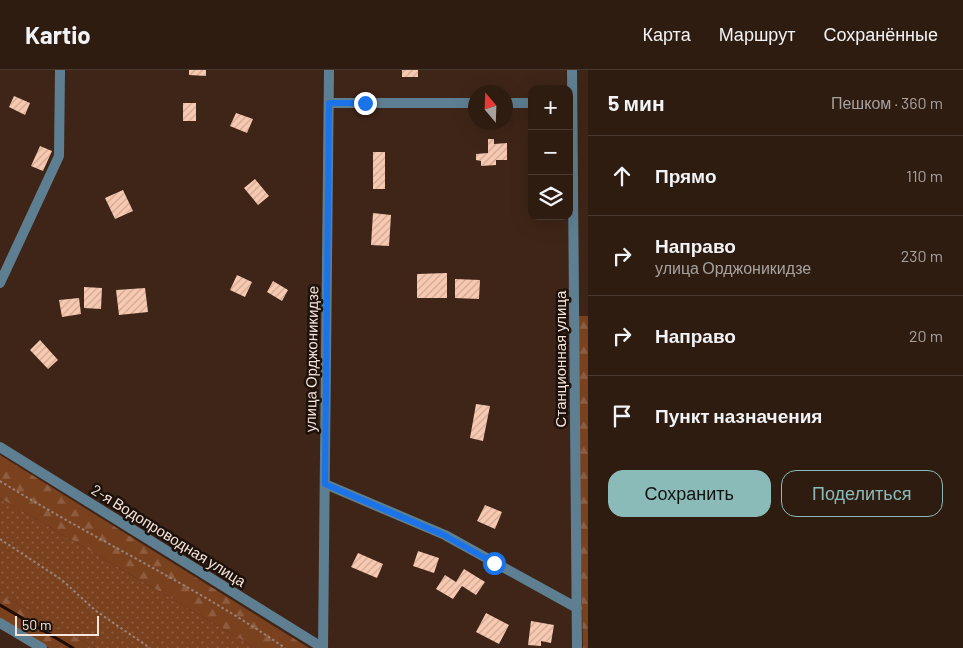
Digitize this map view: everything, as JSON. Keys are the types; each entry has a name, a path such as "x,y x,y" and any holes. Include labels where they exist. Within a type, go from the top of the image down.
{"street":[{"path":"0,283 59,156 60,70"},
{"name":"улица Орджоникидзе","path":"323,648 329,70"},
{"name":"Станционная улица","path":"572,70 572,85"},
{"path":"329,103 468,103"},
{"path":"513,103 528,103"},
{"name":"Станционная улица","path":"571,130 577,648"},
{"name":"2-я Водопроводная улица","path":"0,447 323,648"},
{"path":"325,484 444,535 577,608"},
{"path":"0,623 42,648"}],"path":[{"path":"0,480 49,511 215,604 285,648"},
{"path":"0,539 62,580 96,611 150,648"}],"green space":[{"path":"575,316 588,316 588,648 583,648"},
{"path":"0,455 309,648 256,648 0,498"},
{"path":"0,498 256,648 95,648 0,594"},
{"path":"0,594 95,648 49,648 0,618"}],"building":[{"path":"189,70 206,70 206,76 189,75"},
{"path":"402,70 418,70 418,77 402,77"},
{"path":"14,96 30,103 25,115 9,107"},
{"path":"183,103 196,103 196,121 183,121"},
{"path":"236,113 253,119 247,133 230,126"},
{"path":"488,139 494,139 494,144 507,143 507,160 496,160 496,165 481,166 481,161 476,160 476,154 488,153"},
{"path":"40,146 52,151 43,171 31,166"},
{"path":"373,152 385,152 385,189 373,189"},
{"path":"255,179 269,196 258,205 244,188"},
{"path":"123,190 133,211 115,219 105,198"},
{"path":"373,213 391,215 389,246 371,245"},
{"path":"447,273 447,298 417,298 417,274"},
{"path":"237,275 252,282 245,297 230,290"},
{"path":"455,279 480,280 479,299 455,298"},
{"path":"273,281 288,290 282,301 267,292"},
{"path":"84,287 102,288 101,309 84,308"},
{"path":"145,288 148,312 119,315 116,290"},
{"path":"79,298 81,314 62,317 59,300"},
{"path":"40,340 58,360 48,369 30,350"},
{"path":"476,404 490,406 483,441 470,438"},
{"path":"485,505 502,512 495,529 477,521"},
{"path":"418,551 439,558 434,573 413,566"},
{"path":"358,553 383,564 377,578 351,567"},
{"path":"464,569 485,582 476,595 462,586 453,599 436,589 445,575 456,582"},
{"path":"486,613 509,625 499,644 476,632"},
{"path":"531,621 554,625 551,643 541,641 541,646 528,645"}],"waterway":[{"path":"0,605 73,648"}],"route":[{"path":"365,103 329,103 325,484 444,535 494,563"}]}
